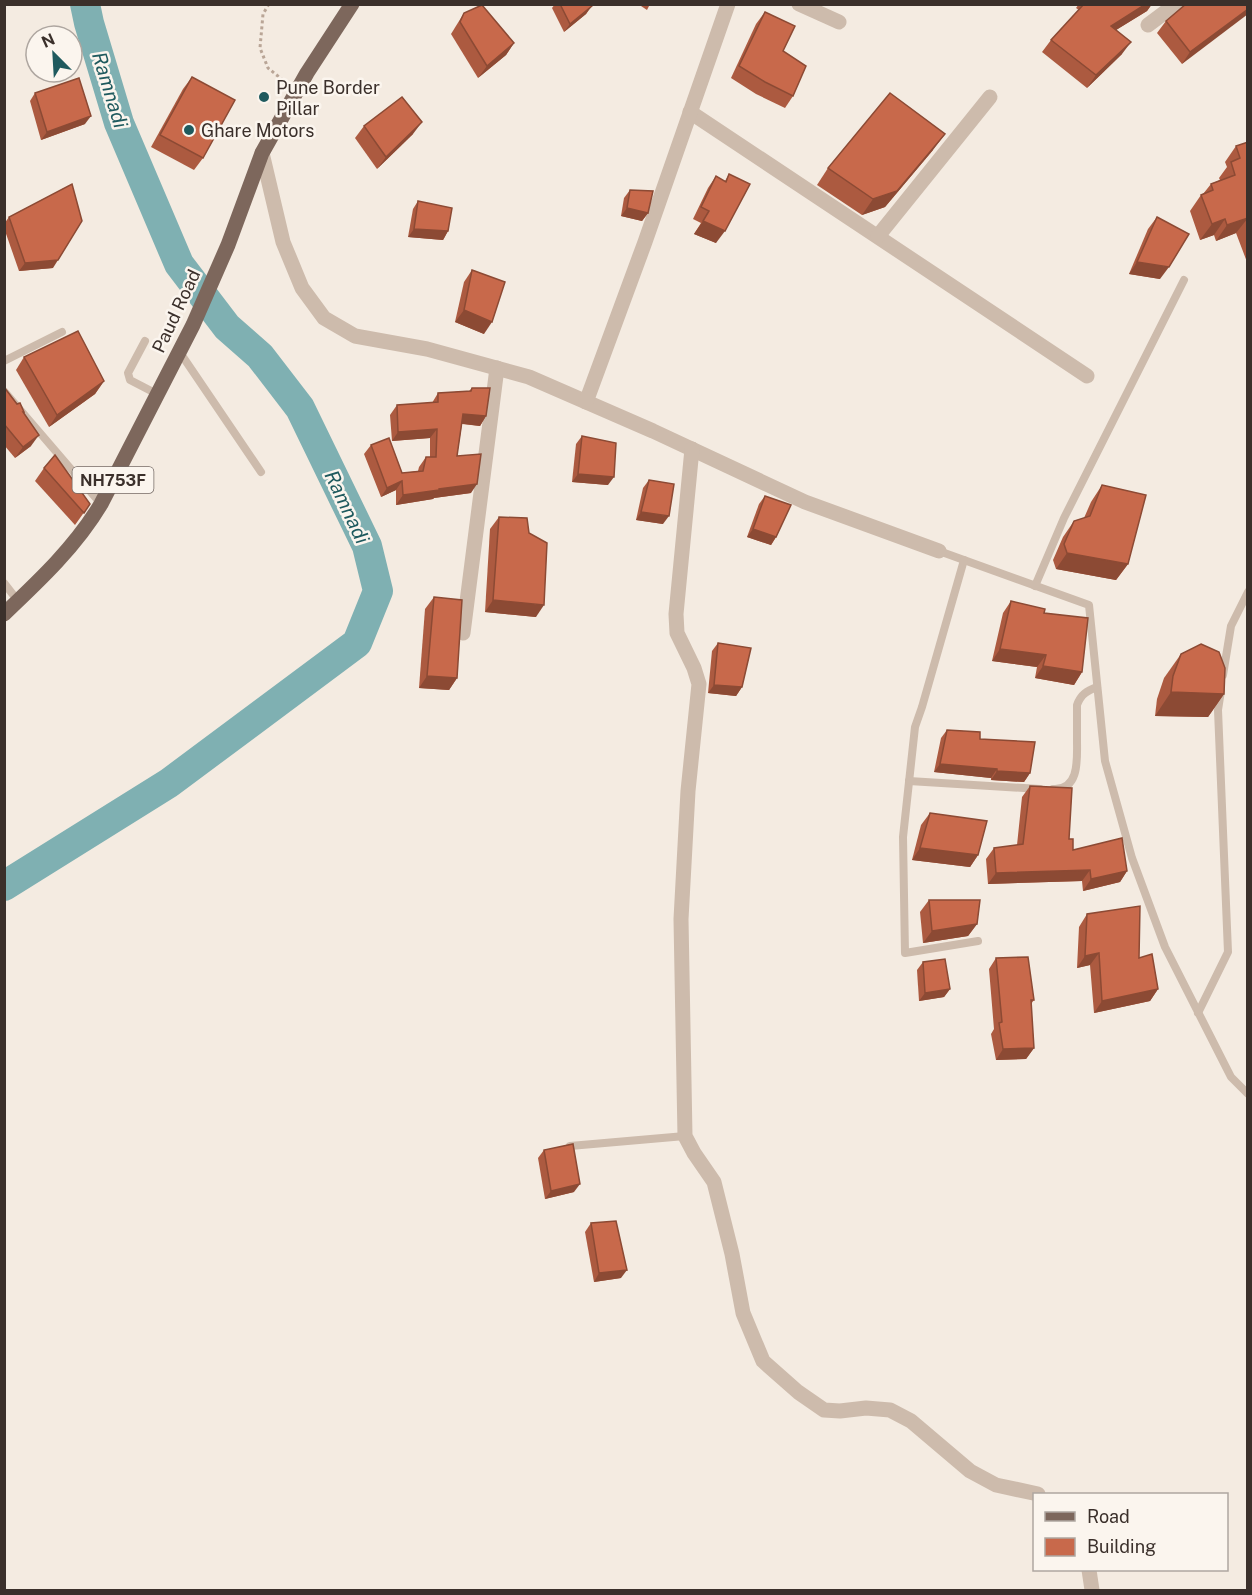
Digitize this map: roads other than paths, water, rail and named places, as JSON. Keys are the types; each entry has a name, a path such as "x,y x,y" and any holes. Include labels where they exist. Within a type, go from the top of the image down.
{"main road":[{"name":"Paud Road","path":"4,614 46,575 77,539 101,504 193,325 228,245 262,153 307,73 352,4"}],"street":[{"path":"586,402 645,242 728,4"},
{"path":"799,4 839,22"},
{"path":"1148,26 1176,4"},
{"path":"878,236 990,97"},
{"path":"690,112 1087,376"},
{"path":"262,153 283,242 302,288 324,318 355,336 427,349 529,376 805,502 939,551"},
{"path":"463,633 497,368"},
{"path":"692,449 676,614 677,633 699,684 688,791 681,919 685,1136 714,1182 732,1254 743,1313 763,1361 798,1392 824,1410 866,1408 890,1410 911,1421 970,1472 996,1485 1033,1493"},
{"path":"1089,1571 1092,1590"}],"lane":[{"path":"1035,586 1064,518 1184,280"},
{"path":"4,360 62,332"},
{"path":"145,341 128,373 130,380 157,394"},
{"path":"179,351 261,472"},
{"path":"4,391 101,504"},
{"path":"939,551 1089,605 1105,761 1132,858 1164,947 1231,1077 1248,1094"},
{"path":"964,560 915,727 903,837 905,953 978,941"},
{"path":"4,583 18,601"},
{"path":"1198,1013 1228,952 1218,710 1231,627 1248,592"},
{"path":"909,781 1058,790 1066,786 1072,781 1076,770 1077,705 1086,691 1097,687"},
{"path":"570,1146 685,1136"}],"waterway":[{"name":"Ramnadi","path":"4,886 169,783 357,643 378,591 367,546 300,408 260,356 227,327 179,264 119,123 85,4"}],"place":[{"name":"Pune Border Pillar","path":"264,97"},
{"name":"Ghare Motors","path":"189,130"}]}
